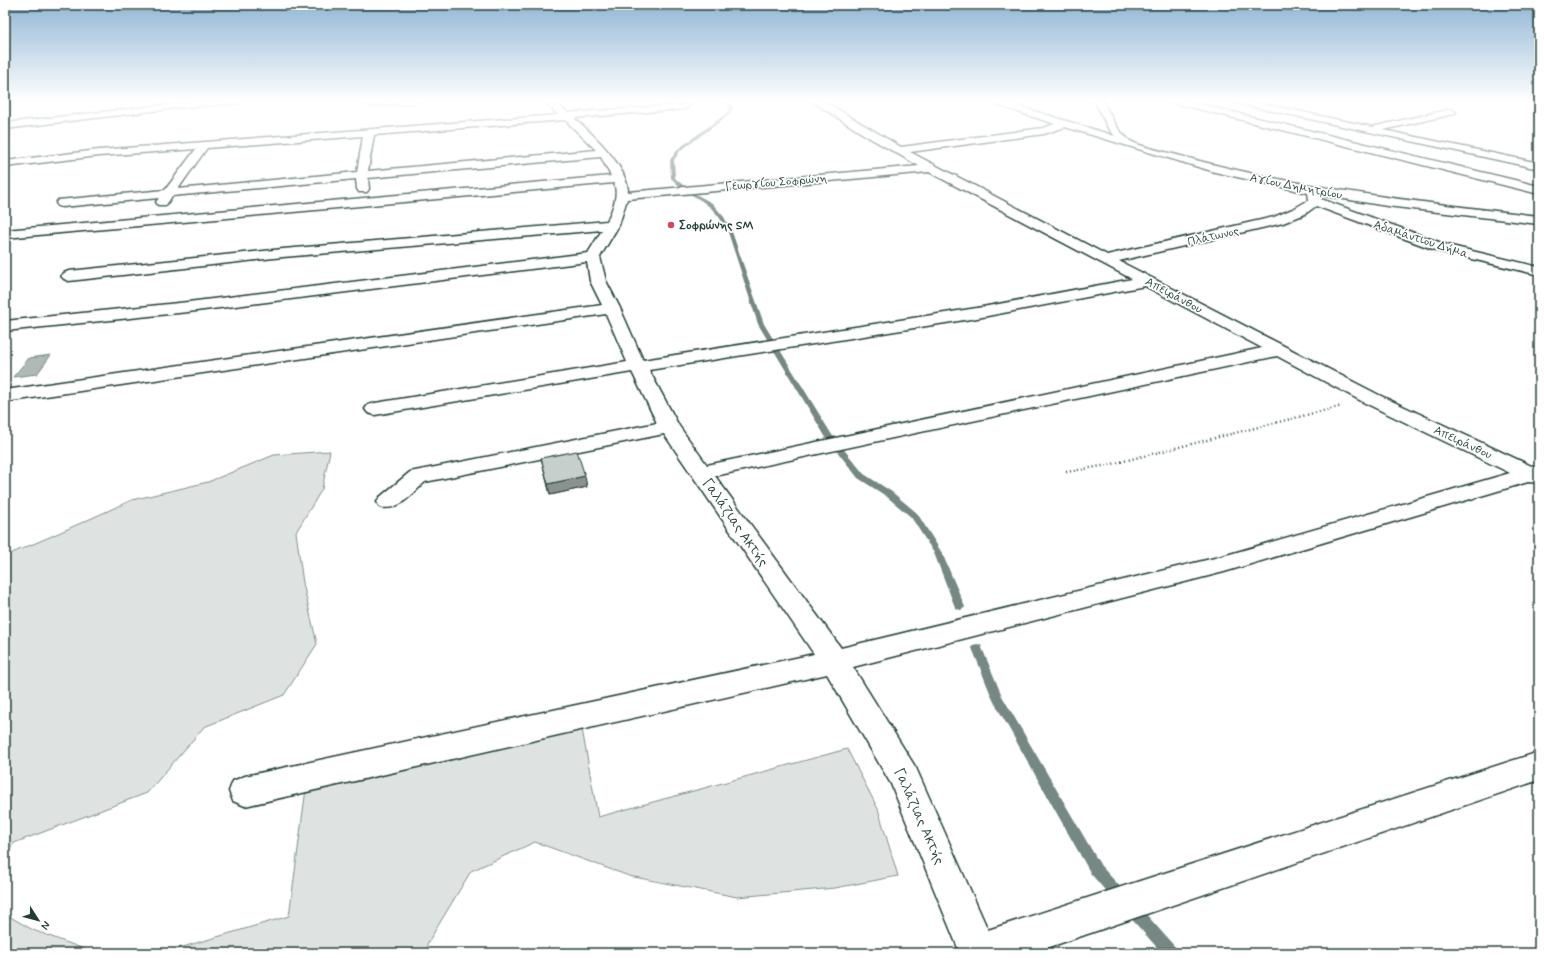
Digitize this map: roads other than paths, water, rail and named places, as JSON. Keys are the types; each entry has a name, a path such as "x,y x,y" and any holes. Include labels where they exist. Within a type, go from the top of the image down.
{"street":[{"path":"5,164 99,153 218,145"},
{"path":"364,202 362,176 367,145"},
{"path":"5,326 196,306 593,257 612,225 620,187 613,165 604,153 595,145"},
{"name":"Απειράνθου","path":"890,145 931,168 1372,398 1534,476"},
{"path":"899,150 939,145"},
{"name":"Αγίου Δημητρίου","path":"1135,145 1314,196 1539,220"},
{"path":"1355,145 1539,190"},
{"path":"1440,145 1539,166"},
{"path":"151,221 166,194 203,146"},
{"path":"62,203 604,153"},
{"name":"Γεωργίου Σοφρώνη","path":"5,234 364,202 931,168"},
{"name":"Πλάτωνος","path":"1107,259 1278,220 1300,211 1314,196"},
{"name":"Αδαμάντιου Δήμα","path":"1314,196 1342,212 1443,248 1539,271"},
{"path":"69,276 283,253 612,225"},
{"name":"Γαλάζιας Ακτής","path":"593,257 598,281 638,366 669,427 834,660 905,778 979,953"},
{"path":"375,409 978,313 1148,281"},
{"path":"5,396 612,308"},
{"path":"701,473 1280,350"},
{"path":"388,502 418,477 669,427"},
{"path":"245,791 834,660 1224,564 1534,476"},
{"path":"979,953 1539,766"}],"waterway":[{"path":"682,186 673,178 672,160 679,150 686,145"},
{"path":"690,192 710,204 718,212 726,224 761,324 829,436 861,476 889,494 914,515 938,553 960,607"},
{"path":"977,648 997,697 1096,870 1121,898"},
{"path":"1132,909 1171,953"}],"place":[{"name":"Σοφρώνης SM","path":"671,225"}]}
